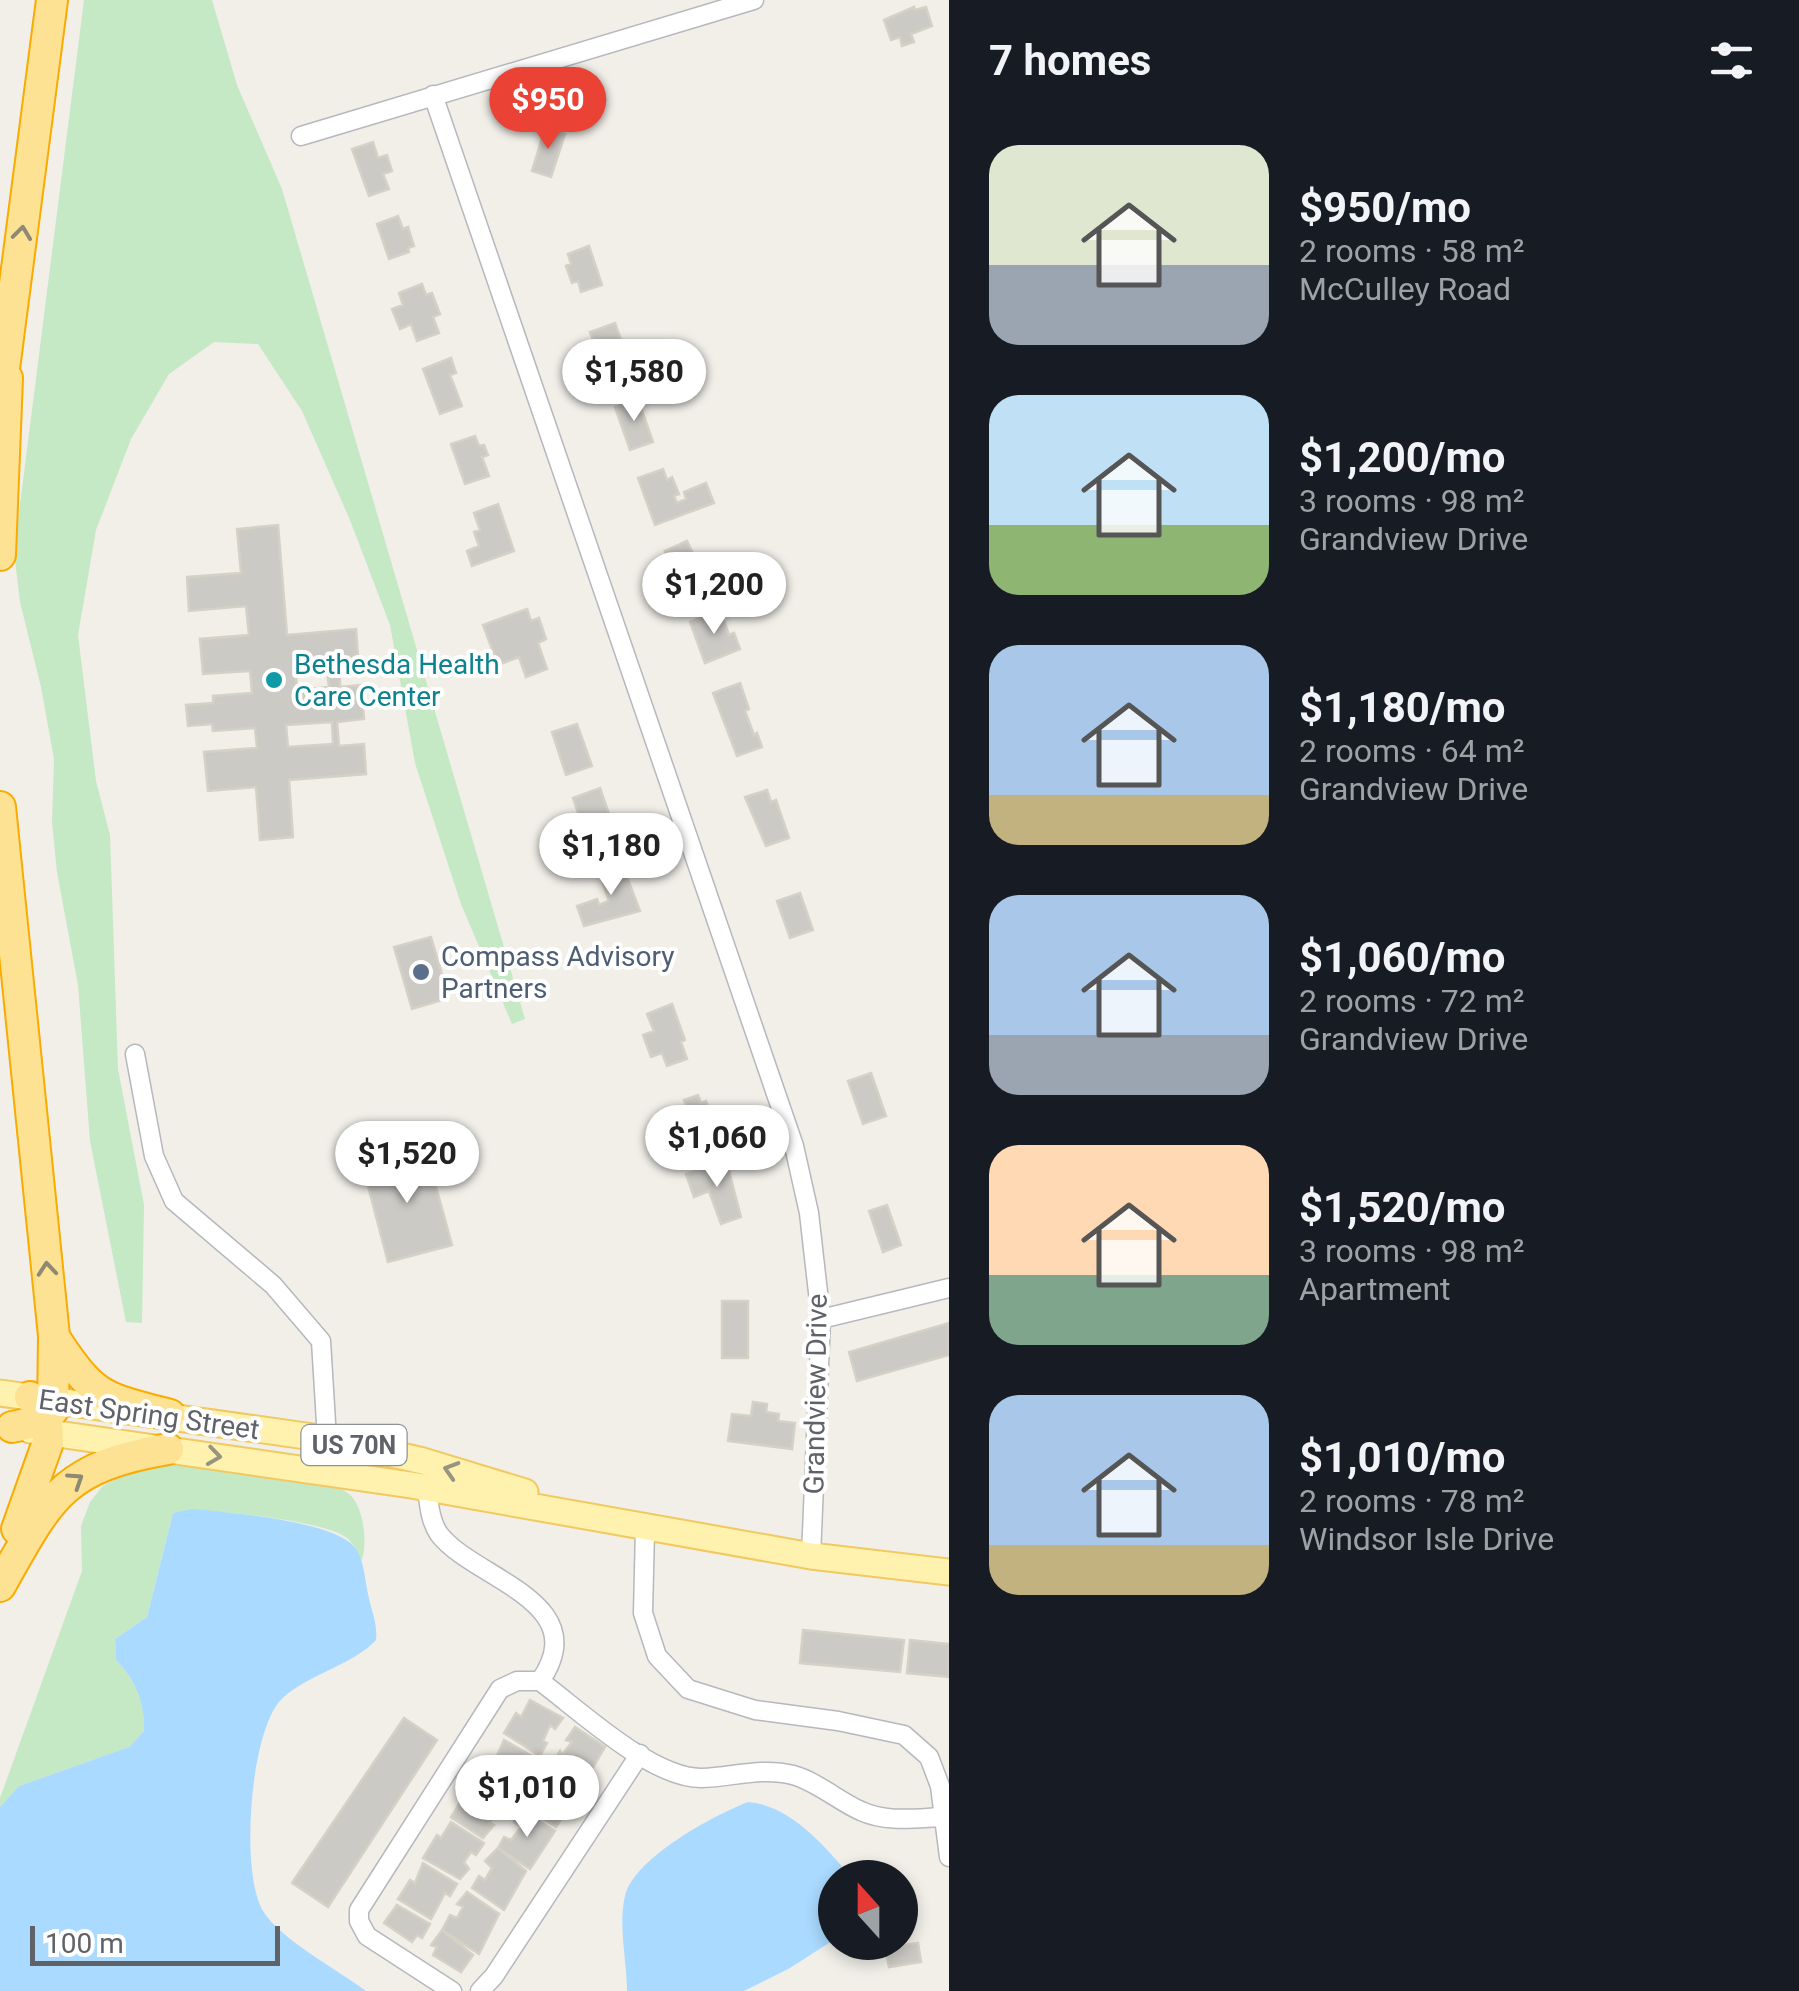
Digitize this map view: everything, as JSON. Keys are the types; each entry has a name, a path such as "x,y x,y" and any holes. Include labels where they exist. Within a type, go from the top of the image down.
{"highway":[{"path":"0,399 52,0"},
{"path":"0,555 10,327"},
{"path":"0,806 54,1336 36,1408 46,1450 0,1574"},
{"path":"54,1336 80,1376 106,1398 170,1415"},
{"path":"6,1427 36,1408"},
{"path":"0,1586 38,1518 62,1488 98,1466 168,1449"}],"main road":[{"name":"East Spring Street","path":"36,1408 170,1415 327,1439 423,1461 645,1529"},
{"name":"East Spring Street","path":"36,1408 168,1449 427,1488 812,1556 949,1572"}],"street":[{"path":"301,136 754,0"},
{"name":"Grandview Drive","path":"433,95 794,1146 809,1213 821,1320 812,1556"},
{"path":"135,1054 154,1156 174,1201 273,1285 321,1341 327,1439 324,1472"},
{"path":"821,1320 949,1288"},
{"path":"427,1488 431,1515 443,1538 522,1593 546,1618 554,1643 553,1662 540,1681"},
{"path":"645,1529 643,1613 657,1656 688,1689 755,1710 904,1735 928,1757 940,1786 949,1857"},
{"path":"452,1991 367,1936 359,1921 359,1910 500,1689 517,1681 540,1681 640,1754 685,1776 767,1772 793,1775 864,1813 885,1818 944,1817"},
{"path":"480,1991 494,1976 640,1754"}],"green space":[{"path":"84,0 212,0 237,85 282,189 525,1019 512,1024 461,904 415,763 390,625 302,411 258,344 214,342 169,374 131,439 96,530 78,635 96,781 110,835 118,1069 144,1205 142,1323 126,1322 90,1141 78,985 52,822 54,759 20,602 14,552"},
{"path":"166,1463 338,1487 356,1503 362,1519 361,1562 347,1538 330,1530 233,1513 173,1513 147,1617 115,1639 116,1660 129,1675 141,1701 144,1731 129,1747 19,1786 0,1807 82,1571 81,1526 90,1502 102,1487 132,1468"}],"water":[{"path":"192,1509 280,1520 328,1531 345,1539 361,1559 376,1640 355,1657 300,1685 279,1702 261,1744 250,1837 256,1892 271,1922 296,1944 366,1991 0,1991 0,1807 19,1786 129,1747 144,1731 141,1701 129,1675 116,1660 115,1639 147,1617 173,1513"},
{"path":"748,1802 763,1805 792,1819 835,1860 818,1860 818,1950 744,1991 627,1991 622,1919 631,1882 659,1853"}],"building":[{"path":"914,7 926,7 932,26 911,34 914,42 902,46 900,37 891,40 884,20"},
{"path":"545,128 565,134 551,177 532,171"},
{"path":"373,142 378,158 387,155 392,171 383,174 389,189 369,196 352,149"},
{"path":"398,216 403,229 408,227 414,246 408,248 409,252 389,259 377,224"},
{"path":"589,246 602,285 581,292 578,281 572,283 566,266 571,264 568,254"},
{"path":"422,284 426,295 432,293 440,314 433,317 439,333 417,341 411,324 400,329 392,309 403,305 399,293"},
{"path":"615,323 634,377 610,386 590,332"},
{"path":"451,358 456,373 450,375 462,406 440,414 423,369"},
{"path":"638,399 653,442 630,450 615,407"},
{"path":"475,436 488,455 482,457 489,476 465,484 451,444"},
{"path":"663,469 667,480 672,477 679,494 674,496 677,503 686,499 684,492 706,483 714,503 655,525 638,478"},
{"path":"498,504 514,551 472,566 467,551 479,546 474,532 480,530 474,513"},
{"name":"Bethesda Health Care Center","path":"278,525 287,635 356,629 359,670 340,672 340,687 361,685 364,719 337,722 339,746 364,744 366,774 289,780 293,837 260,840 256,787 208,791 204,752 257,748 255,728 213,731 212,724 188,726 186,705 213,703 213,696 252,693 250,671 203,674 200,639 249,635 246,606 189,611 187,577 241,573 237,529","holes":["327,671 329,687 297,690 296,674","332,722 333,744 288,747 286,725"]},
{"path":"687,541 703,575 681,585 665,551"},
{"path":"527,609 531,621 539,618 546,639 538,643 547,669 526,677 519,657 498,665 483,625"},
{"path":"720,610 729,635 734,633 740,649 705,663 690,622"},
{"path":"740,683 749,709 745,711 762,747 737,756 713,693"},
{"path":"577,724 592,766 566,775 552,732"},
{"path":"600,788 619,843 590,853 583,831 576,834 570,819 579,816 573,798"},
{"path":"767,790 771,802 776,800 789,838 766,846 745,797"},
{"path":"618,862 640,911 584,926 577,906 597,899 599,905 609,901 598,869"},
{"path":"800,893 813,930 790,938 777,901"},
{"name":"Compass Advisory Partners","path":"431,937 449,998 412,1009 394,947"},
{"path":"672,1004 685,1040 681,1042 687,1059 667,1066 662,1053 651,1057 643,1035 654,1031 647,1014"},
{"path":"871,1073 886,1116 863,1124 848,1081"},
{"path":"698,1095 701,1103 706,1101 716,1130 691,1139 681,1110 687,1108 684,1100"},
{"path":"426,1150 452,1245 388,1262 363,1167"},
{"path":"726,1160 741,1217 721,1224 709,1191 694,1197 686,1174"},
{"path":"887,1205 901,1245 883,1252 869,1211"},
{"path":"722,1301 748,1301 748,1358 722,1358"},
{"path":"949,1323 949,1355 857,1381 849,1352"},
{"path":"753,1402 767,1404 766,1412 779,1414 778,1421 795,1423 792,1449 728,1441 732,1414 751,1416"},
{"path":"803,1630 904,1640 900,1672 800,1663"},
{"path":"910,1640 949,1644 949,1677 907,1673"},
{"path":"530,1700 563,1718 555,1729 550,1725 540,1756 504,1733 516,1713 521,1717"},
{"path":"404,1718 437,1740 328,1907 292,1883"},
{"path":"575,1727 605,1747 582,1786 550,1767 560,1751 562,1755 572,1742 566,1740"},
{"path":"504,1740 539,1760 516,1779 521,1784 510,1796 476,1775 490,1756 496,1758"},
{"path":"546,1767 582,1786 556,1827 524,1806 533,1796 540,1798 548,1786 539,1780"},
{"path":"477,1782 511,1802 504,1813 498,1811 489,1823 494,1825 483,1838 451,1817"},
{"path":"518,1808 555,1831 530,1869 498,1848 504,1837 511,1840 521,1827 514,1822"},
{"path":"451,1822 484,1843 476,1855 471,1852 464,1862 469,1869 460,1879 423,1858 437,1835 441,1838"},
{"path":"498,1848 526,1871 504,1910 472,1888 479,1876 485,1880 492,1868 485,1861"},
{"path":"423,1863 457,1884 450,1896 445,1893 431,1919 398,1899 410,1880 415,1883"},
{"path":"467,1892 499,1914 479,1954 442,1930 450,1915 457,1918 463,1907 457,1904"},
{"path":"397,1905 430,1924 422,1938 417,1935 412,1942 384,1923"},
{"path":"442,1930 473,1955 461,1972 433,1955 437,1947 431,1945"},
{"path":"918,1943 921,1962 889,1967 888,1960 918,1960"}],"place":[{"name":"Bethesda Health Care Center","path":"274,680"},
{"name":"Compass Advisory Partners","path":"421,972"}]}
